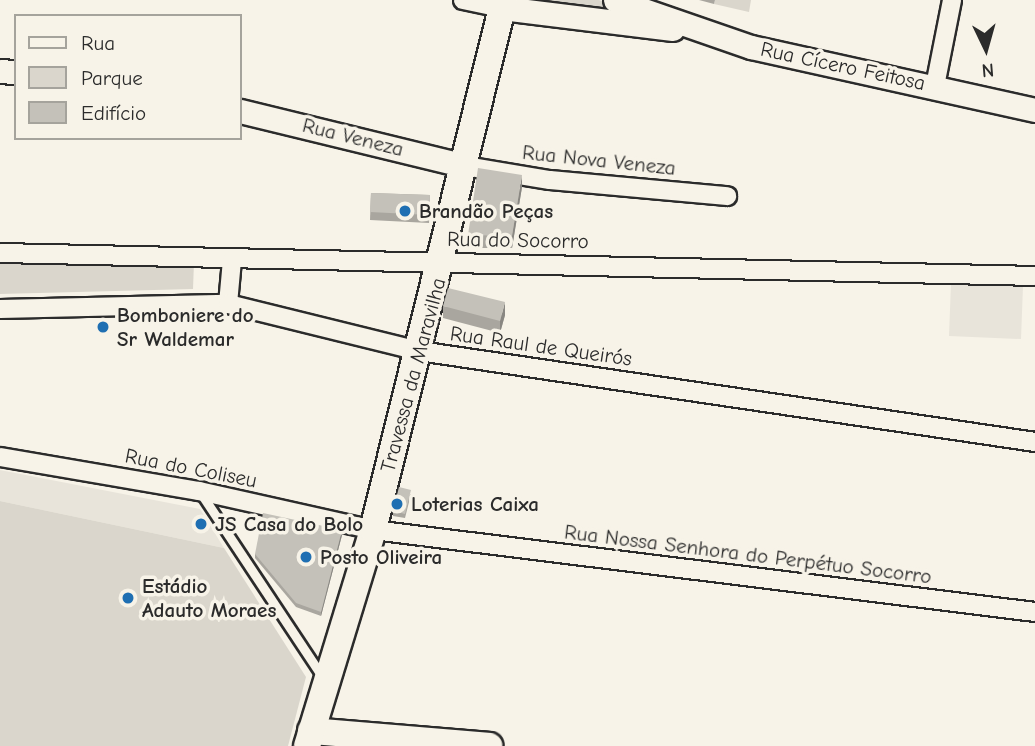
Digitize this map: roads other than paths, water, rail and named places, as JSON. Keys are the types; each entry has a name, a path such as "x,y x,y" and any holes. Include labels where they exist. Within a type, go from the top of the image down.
{"main road":[{"name":"Travessa da Maravilha","path":"309,738 373,530 466,166 503,4"},
{"path":"309,738 488,746"}],"street":[{"name":"Rua Cícero Feitosa","path":"463,0 503,4 617,25 693,30"},
{"name":"Rua Cícero Feitosa","path":"615,0 693,30 751,47 1035,110"},
{"path":"935,86 952,0"},
{"name":"Rua Veneza","path":"242,111 466,166"},
{"name":"Rua Nova Veneza","path":"466,166 550,180 727,196"},
{"name":"Rua do Socorro","path":"0,253 1035,276"},
{"path":"228,304 232,260"},
{"name":"Rua Raul de Queirós","path":"0,309 228,304 419,351 1035,442"},
{"name":"Rua do Coliseu","path":"0,457 199,491 373,530"},
{"name":"Rua Nossa Senhora do Perpétuo Socorro","path":"373,530 1035,612"}],"lane":[{"path":"199,491 325,679"}],"place":[{"name":"Brandão Peças","path":"405,211"},
{"name":"Bomboniere do Sr Waldemar","path":"103,327"},
{"name":"Loterias Caixa","path":"397,504"},
{"name":"JS Casa do Bolo","path":"201,524"},
{"name":"Posto Oliveira","path":"306,557"},
{"name":"Estádio Adauto Moraes","path":"128,598"}]}
